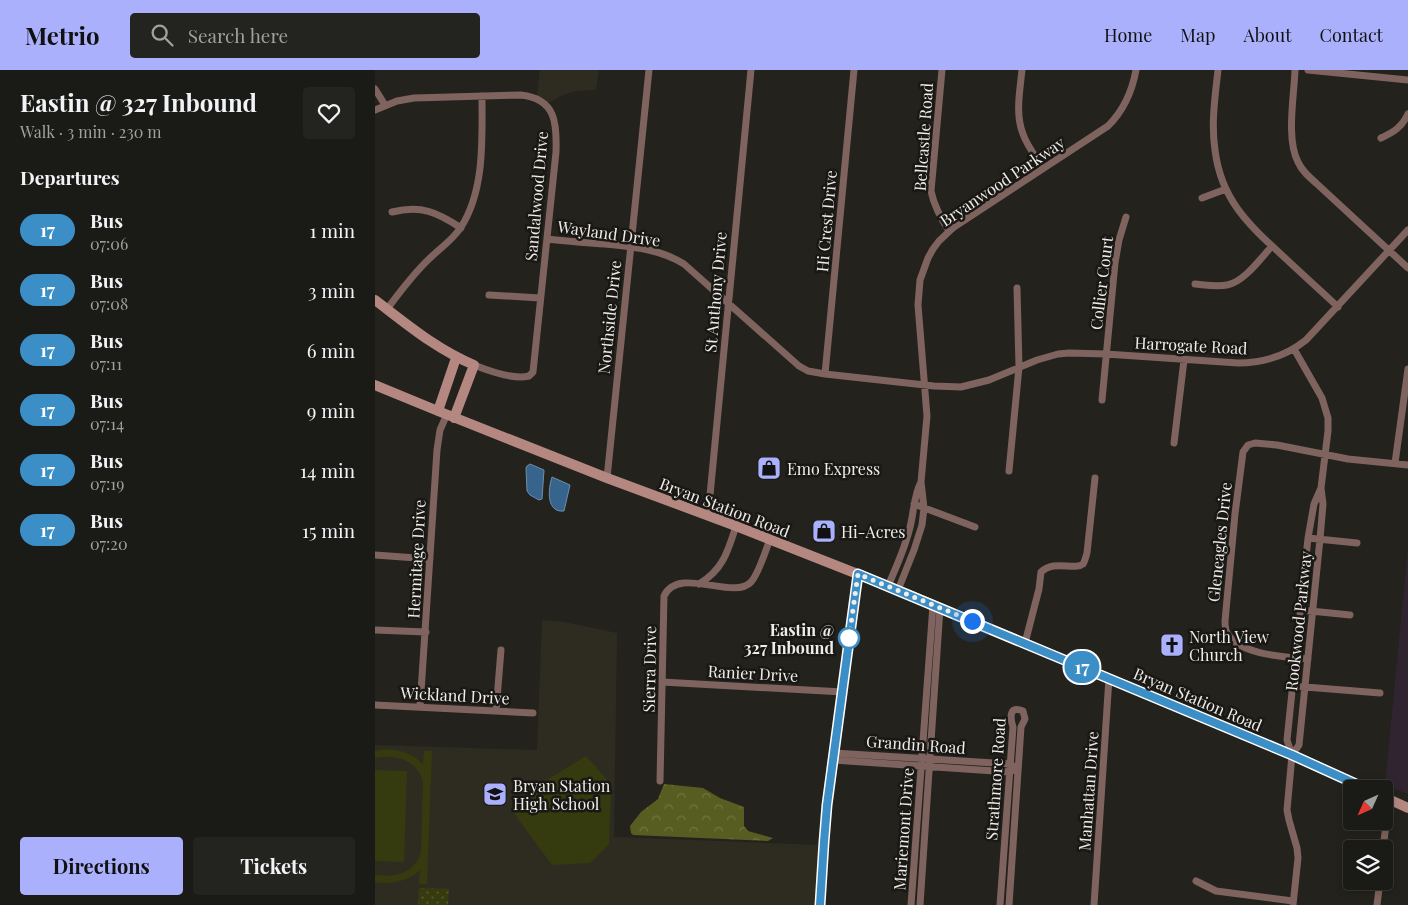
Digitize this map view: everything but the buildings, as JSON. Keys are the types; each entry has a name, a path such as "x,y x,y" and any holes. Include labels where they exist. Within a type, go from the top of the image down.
{"main road":[{"path":"375,300 433,344 456,358 474,365 446,414"},
{"path":"446,414 456,358"},
{"name":"Bryan Station Road","path":"375,385 607,478 770,539 893,588 1292,755 1347,780"},
{"path":"1393,801 1408,808"}],"street":[{"name":"Northside Drive","path":"607,478 649,70"},
{"name":"St Anthony Drive","path":"708,516 751,70"},
{"name":"Hi Crest Drive","path":"825,374 854,70"},
{"name":"Bellcastle Road","path":"942,70 931,191 937,212 949,231"},
{"path":"1023,70 1018,112 1020,126 1027,143 1043,168"},
{"name":"Bryanwood Parkway","path":"893,588 915,550 922,525 924,508 921,482 927,416 918,305 921,280 928,258 933,249 949,231 1099,132 1116,117 1129,97 1136,70"},
{"path":"1218,70 1214,138 1217,164 1226,189 1239,213 1250,225 1338,306"},
{"path":"1295,70 1291,132 1292,144 1298,163 1315,183 1408,268"},
{"path":"1308,70 1374,73 1408,80"},
{"path":"375,89 385,105"},
{"path":"387,309 416,272 461,228 470,208 480,170 482,96"},
{"name":"Sandalwood Drive","path":"375,110 385,105 414,98 528,96 548,107 552,114 557,136 533,372 529,376 520,377 474,365"},
{"path":"1381,138 1400,127 1408,114"},
{"path":"1203,198 1226,189"},
{"path":"393,212 409,209 426,210 437,213 461,228"},
{"name":"Collier Court","path":"1102,400 1117,250 1126,217"},
{"name":"Harrogate Road","path":"925,384 953,387 968,386 1057,354 1106,354 1249,363 1270,360 1293,349 1306,340 1408,230"},
{"name":"Wayland Drive","path":"547,239 630,247 661,253 676,259 799,366 808,371 925,384"},
{"path":"1195,284 1226,286 1233,284 1240,280 1272,246"},
{"path":"1009,471 1019,368 1017,288"},
{"path":"489,295 540,298"},
{"name":"Rookwood Parkway","path":"1292,755 1299,745 1309,659 1323,504 1321,488 1328,431 1322,398 1293,349"},
{"path":"1174,443 1184,360"},
{"path":"1395,463 1408,369"},
{"name":"Hermitage Drive","path":"420,707 437,450 440,430 446,414"},
{"name":"Gleneagles Drive","path":"1309,659 1261,653 1233,640 1226,631 1226,605 1238,486 1245,448 1252,444 1277,445 1325,454"},
{"path":"1325,454 1348,459 1408,465"},
{"path":"1025,643 1039,589 1041,572 1051,566 1076,566 1084,562 1087,553 1095,478"},
{"name":"Bryanwood Parkway","path":"893,588 921,482"},
{"name":"Rookwood Parkway","path":"1293,903 1298,858 1287,810 1292,755 1287,740 1308,538 1314,504 1321,488"},
{"path":"914,504 975,527"},
{"path":"699,584 719,567 726,555 736,526"},
{"path":"1308,538 1357,543"},
{"name":"Sierra Drive","path":"660,781 664,596 672,586 677,584 740,587 749,584 755,576 770,539"},
{"path":"375,556 430,559"},
{"path":"820,905 825,827 858,574"},
{"name":"Mariemont Drive","path":"911,905 921,758 937,606"},
{"name":"Mariemont Drive","path":"920,905 930,759 937,606"},
{"path":"1301,610 1351,615"},
{"path":"375,630 426,632"},
{"path":"496,711 501,650"},
{"name":"Manhattan Drive","path":"1094,905 1109,678"},
{"name":"Ranier Drive","path":"662,682 843,692"},
{"path":"1293,686 1380,693"},
{"name":"Wickland Drive","path":"375,705 533,713"},
{"name":"Strathmore Road","path":"1001,905 1013,727 1010,718 1011,713 1019,710 1023,711 1025,719 1021,727 1009,905"},
{"name":"Grandin Road","path":"834,757 921,758 1010,764 1018,769"},
{"name":"Grandin Road","path":"834,757 921,767 1009,772 1018,769"},
{"path":"1196,881 1216,891 1293,903"},
{"path":"912,885 921,886"},
{"path":"1377,905 1378,890"}],"shaded area":[{"path":"540,70 599,70 596,90 576,91 548,103 537,96"},
{"path":"1408,548 1408,794 1393,788 1393,780 1385,780"},
{"name":"Bryan Station High School","path":"542,620 564,622 617,633 614,837 819,845 816,905 375,905 375,745 537,750"}],"green space":[{"path":"387,749 407,753 423,764 424,751 432,751 427,884 419,884 420,870 410,877 399,881 375,882 375,875 397,875 410,869 419,858 421,851 423,783 421,775 417,769 405,760 390,757 375,758 375,751"},
{"path":"586,756 611,784 609,844 590,863 552,865 513,812 514,800"},
{"path":"375,770 407,771 404,862 375,861"},
{"path":"664,784 703,788 720,798 744,807 744,826 748,831 773,838 768,841 633,835 630,826 641,812 658,799"},
{"path":"419,888 449,889 448,905 418,905"}],"water":[{"path":"530,464 544,470 542,499 539,500 527,491 526,468"},
{"path":"552,477 570,485 564,511 558,511 551,504 549,494"}],"bus line":[{"name":"17","path":"820,905 827,805 858,574 1292,755 1347,780"}],"place":[{"name":"Emo Express","path":"769,468"},
{"name":"Hi-Acres","path":"824,531"},
{"name":"Eastin @ 327 Inbound","path":"849,638"},
{"name":"North View Church","path":"1172,645"},
{"name":"Bryan Station High School","path":"495,794"}],"route":[{"path":"849,638 858,574 972,621"}]}
